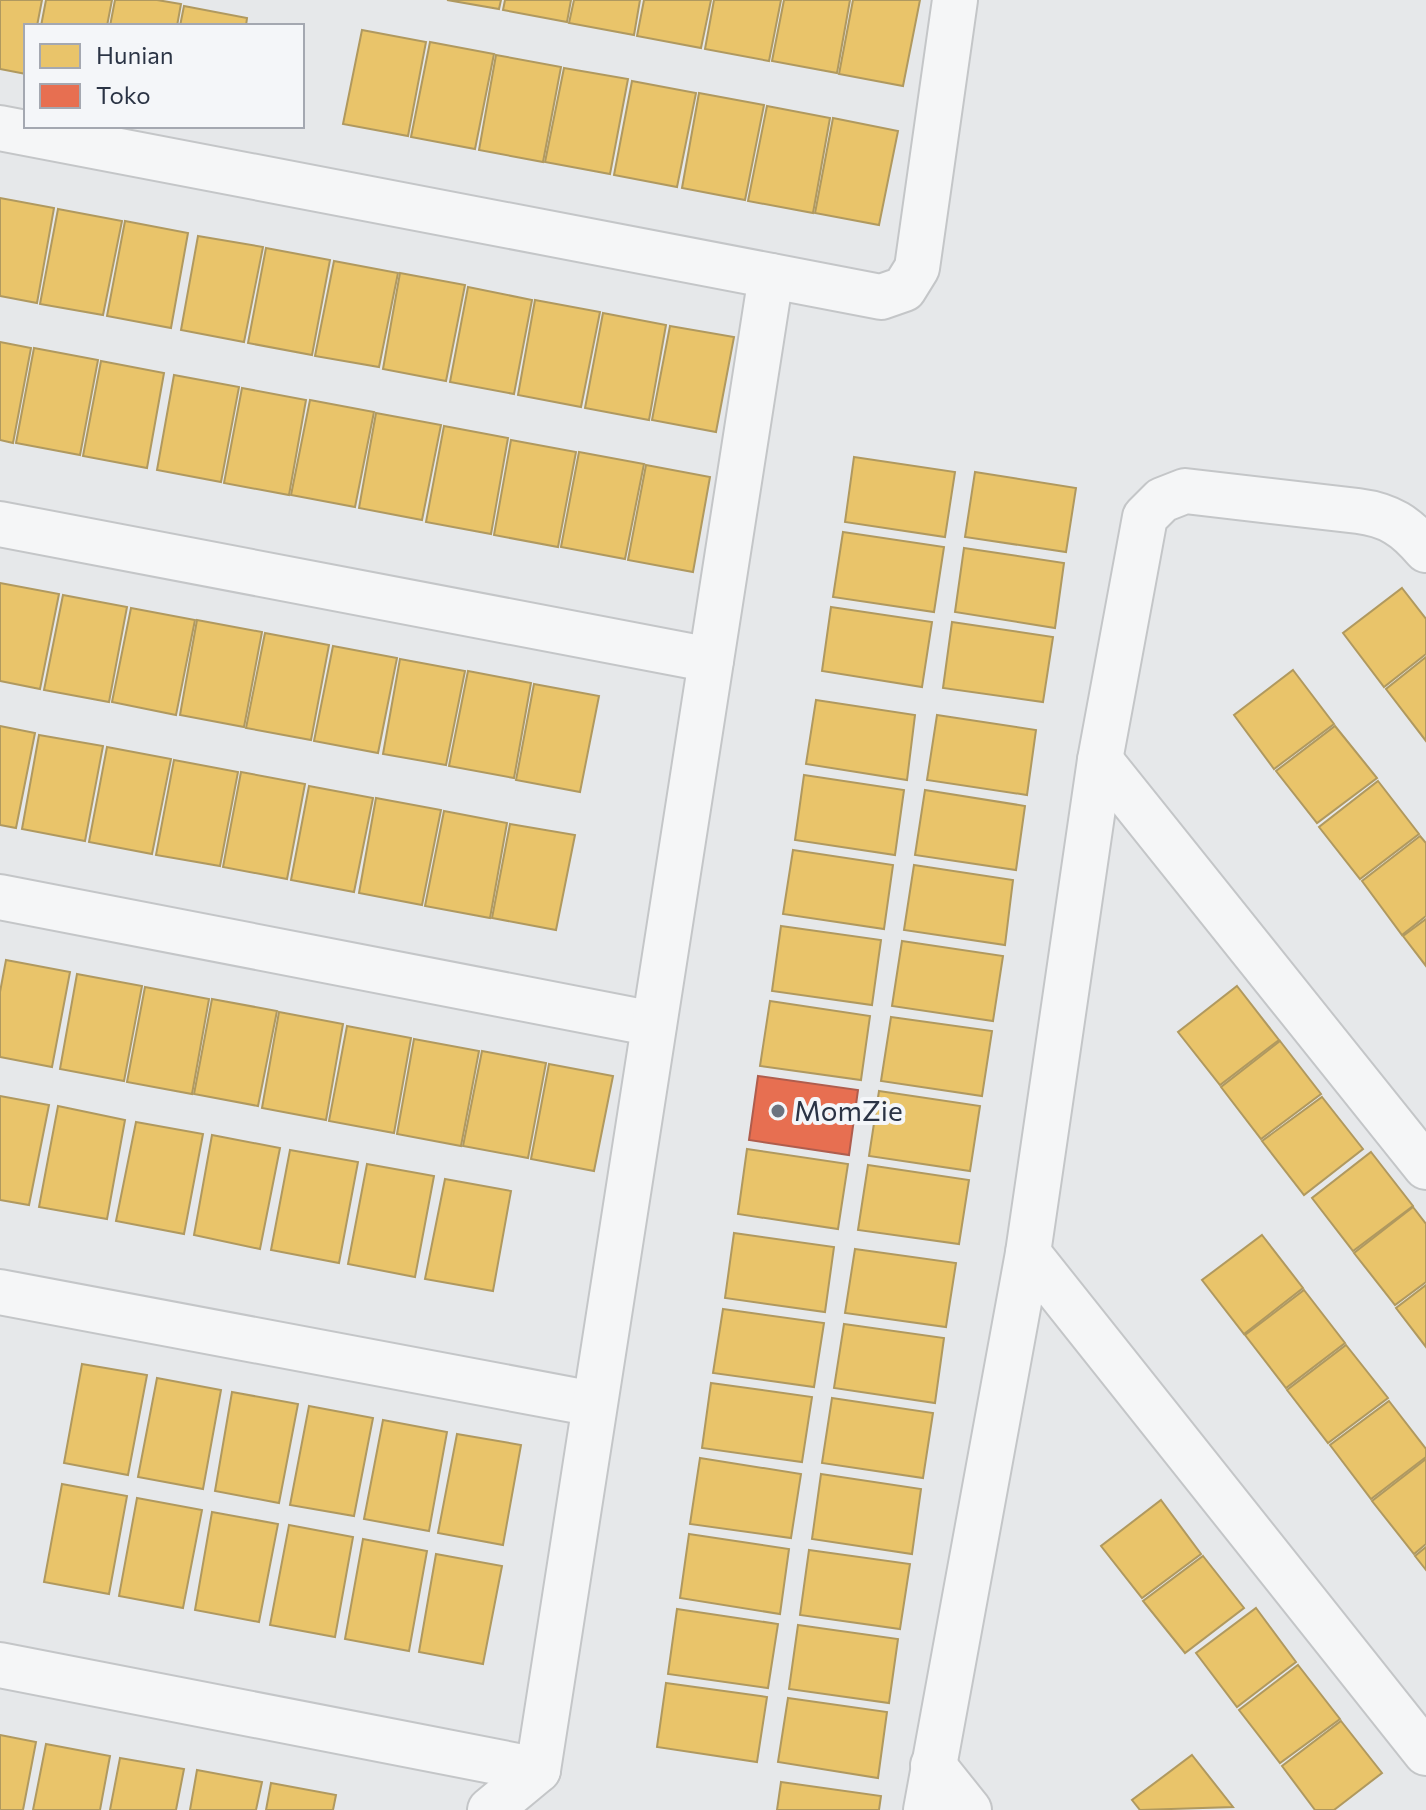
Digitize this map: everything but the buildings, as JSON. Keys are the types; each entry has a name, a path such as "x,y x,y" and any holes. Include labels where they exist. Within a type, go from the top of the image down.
{"street":[{"path":"0,128 881,297 904,289 917,268 955,0"},
{"path":"490,1810 538,1770 771,276"},
{"path":"926,1810 1028,1253 1100,760 1145,517 1162,500 1185,491 1380,514 1404,525 1426,550"},
{"path":"0,524 711,660"},
{"path":"1100,760 1426,1167"},
{"path":"0,897 654,1024"},
{"path":"1028,1253 1426,1753"},
{"path":"0,1292 594,1404"},
{"path":"0,1665 538,1770"},
{"path":"933,1765 969,1810"}],"place":[{"name":"MomZie","path":"778,1111"}]}
